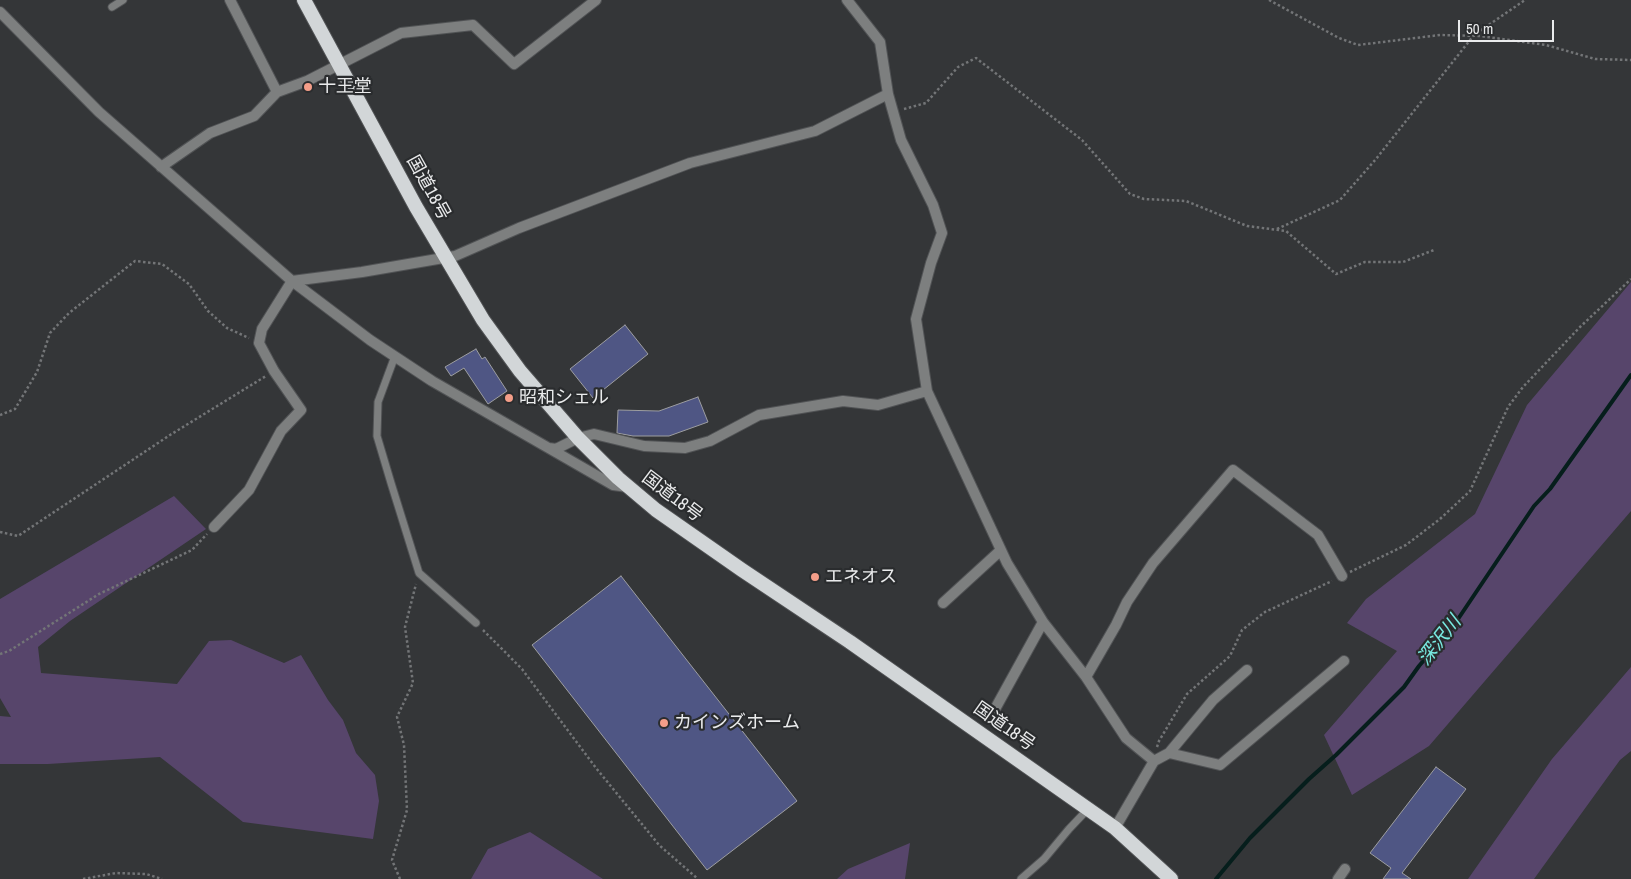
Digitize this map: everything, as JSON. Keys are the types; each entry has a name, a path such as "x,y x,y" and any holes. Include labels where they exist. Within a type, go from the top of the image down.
{"highway":[{"name":"国道18号","path":"304,0 446,258 501,346 556,415 578,438 628,487 656,510 858,648 1118,830 1172,879"}],"street":[{"path":"230,0 277,92"},
{"path":"162,167 210,133 254,116 277,92 307,81 400,33 473,25 514,64 596,0"},
{"path":"847,0 880,42 888,94 901,140 933,205 942,234 927,276 916,319 926,391 1001,550 1043,622 1086,677 1126,738 1154,761"},
{"path":"0,12 99,112 292,281 370,340 432,381 613,485 628,487"},
{"path":"292,281 446,258 690,163 815,131 888,94"},
{"path":"214,527 249,490 281,431 301,410 274,371 259,343 262,329 292,281"},
{"path":"549,448 556,449 578,438 594,434 644,446 686,448 710,441 759,415 843,401 878,404 926,391"},
{"path":"1086,677 1127,602 1154,563 1232,470 1318,535 1342,576"},
{"path":"943,603 1001,550"},
{"path":"995,709 1043,622"},
{"path":"1169,754 1220,765 1344,661"},
{"path":"1118,830 1154,761 1169,754 1213,700 1247,670"},
{"path":"1338,879 1345,869"}],"lane":[{"path":"112,7 123,0"},
{"path":"395,356 378,402 377,436 419,573 476,623"},
{"path":"1021,879 1044,859 1068,829 1088,809"}],"path":[{"path":"1269,0 1338,38 1358,44 1440,35 1474,36 1546,45 1595,59 1631,60"},
{"path":"1275,229 1340,200 1376,159 1474,36 1525,0"},
{"path":"893,112 926,104 958,67 976,58 1082,140 1130,194 1144,198 1186,201 1247,226 1286,231 1336,274 1365,262 1403,262 1434,250"},
{"path":"0,415 15,409 37,372 50,333 69,313 134,261 162,264 188,284 208,311 227,328 259,343"},
{"path":"1154,761 1159,741 1187,694 1230,656 1242,630 1265,612 1406,545 1440,519 1470,491 1508,407 1523,387 1580,327 1631,279"},
{"path":"0,532 18,536 170,435 274,371"},
{"path":"0,654 9,651 99,594 192,550 214,527"},
{"path":"400,879 392,860 407,810 404,745 397,717 413,683 405,627 419,573"},
{"path":"476,623 522,669 596,768 659,845 698,879"},
{"path":"83,879 116,873 146,874 162,879"}],"shaded area":[{"path":"1631,282 1631,511 1429,746 1352,795 1324,735 1397,651 1347,623 1366,599 1475,514 1527,405"},
{"path":"174,496 206,529 70,621 38,647 41,673 177,684 209,641 231,640 284,663 301,655 328,700 343,720 356,753 375,775 379,801 373,839 243,822 160,757 48,764 0,764 0,716 11,717 0,698 0,599"},
{"path":"1631,667 1631,751 1620,760 1534,879 1468,879 1552,759"},
{"path":"530,832 603,879 471,879 488,849"},
{"path":"910,843 905,879 837,879 848,869"}],"building":[{"path":"625,325 648,354 593,398 570,369"},
{"path":"476,349 482,359 485,357 507,391 488,404 464,368 451,376 445,367"},
{"path":"698,397 708,422 669,436 633,436 617,433 618,410 659,411"},
{"name":"カインズホーム","path":"621,576 797,801 707,870 532,645"},
{"path":"1436,767 1466,789 1402,873 1411,879 1383,879 1391,868 1370,853"}],"waterway":[{"name":"深沢川","path":"1216,879 1250,838 1404,687 1419,666 1454,625 1534,506 1550,489 1631,375"}],"place":[{"name":"十王堂","path":"308,87"},
{"name":"昭和シェル","path":"509,398"},
{"name":"エネオス","path":"815,577"},
{"name":"カインズホーム","path":"664,723"}]}
